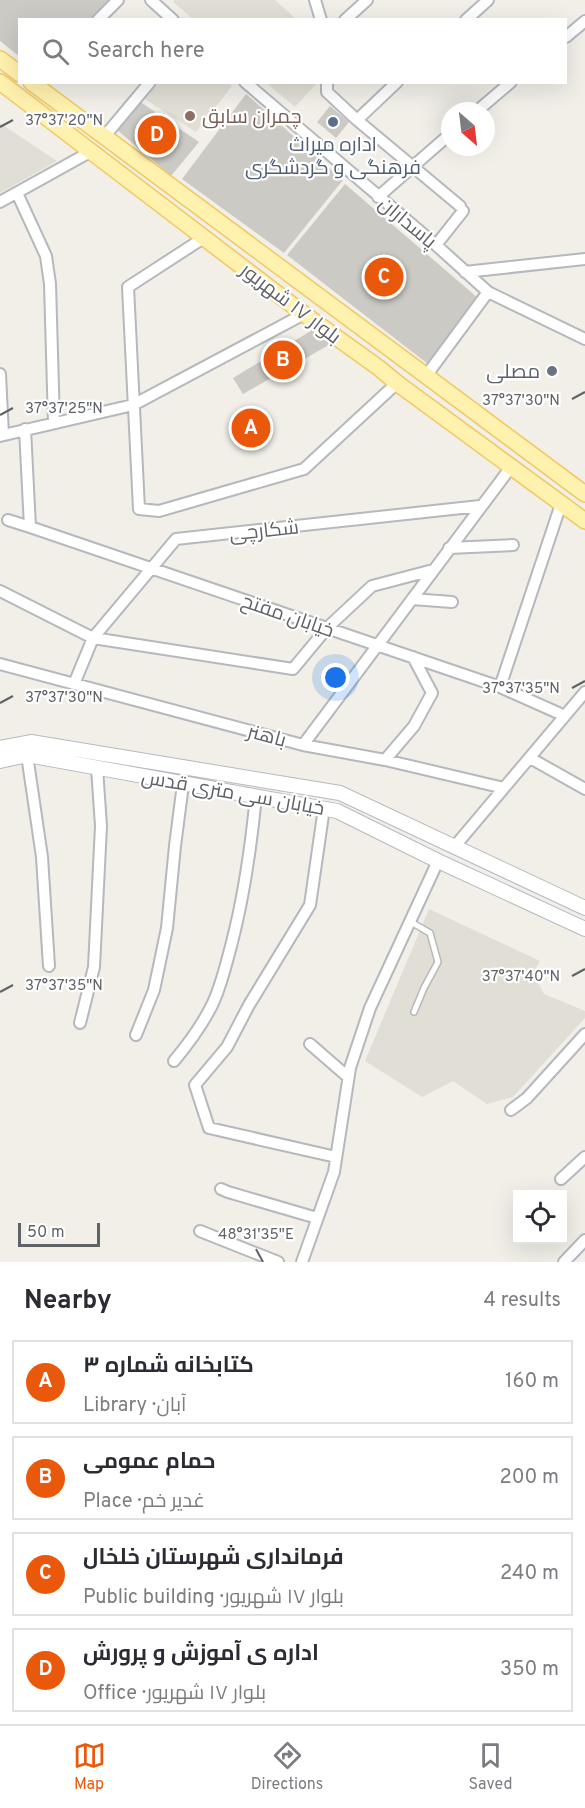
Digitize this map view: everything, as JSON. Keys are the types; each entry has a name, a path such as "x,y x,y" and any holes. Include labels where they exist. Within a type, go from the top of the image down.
{"main road":[{"name":"بلوار ١٧ شهریور","path":"0,59 18,73"},
{"name":"بلوار ١٧ شهریور","path":"33,84 585,494"},
{"name":"بلوار ١٧ شهریور","path":"2,86 205,237 304,314 585,521"},
{"path":"416,397 427,399 433,396 434,386 428,377"},
{"path":"542,489 520,467 519,457 525,456 559,475"},
{"name":"خیابان سی متری قدس","path":"0,748 31,742 340,793 581,906"},
{"name":"خیابان سی متری قدس","path":"0,761 27,755 330,810 585,929"},
{"path":"330,810 340,793"},
{"path":"570,921 582,922 584,915 581,906"}],"street":[{"path":"100,18 118,0"},
{"path":"151,0 164,4 172,18"},
{"path":"315,0 320,18"},
{"path":"347,18 367,0"},
{"path":"468,18 488,0"},
{"path":"567,36 585,21"},
{"path":"104,137 148,84"},
{"name":"پاسداران","path":"247,84 488,292 585,339"},
{"path":"327,84 327,92 357,120 461,209 436,245"},
{"path":"357,120 396,84"},
{"path":"488,102 510,84"},
{"path":"378,197 441,142"},
{"path":"0,202 90,152"},
{"path":"17,193 46,256 50,284 54,423"},
{"path":"205,237 128,287 139,509 159,511 304,469 397,383"},
{"path":"465,272 585,259"},
{"path":"428,377 488,292"},
{"path":"0,374 1,435 133,405 304,314"},
{"path":"25,429 30,527"},
{"name":"باهنر","path":"0,664 303,745 511,467"},
{"path":"500,687 561,504"},
{"name":"شکارچی","path":"74,684 93,638 176,539 480,506"},
{"name":"خیابان مفتح","path":"8,520 500,687 565,716"},
{"path":"449,548 513,545"},
{"path":"0,591 93,638 293,669 327,628 372,586 433,570"},
{"path":"412,599 452,602"},
{"path":"384,760 414,726 432,693 413,657"},
{"path":"455,846 585,692"},
{"path":"303,745 384,760 504,788"},
{"path":"27,755 42,857 49,966"},
{"path":"530,758 585,789"},
{"path":"80,1023 94,967 101,826 97,768"},
{"path":"136,1035 154,990 168,928 183,784"},
{"path":"174,1061 190,1042 213,1003 226,965 249,866 256,796"},
{"path":"330,810 310,905 226,1047 195,1085 209,1128 336,1157"},
{"path":"302,1262 334,1172 348,1077 370,1008 438,861"},
{"path":"511,1110 526,1098 585,1034"},
{"path":"310,1044 348,1077"},
{"path":"561,1179 585,1157"},
{"path":"221,1189 317,1218"},
{"path":"200,1231 278,1262"},
{"path":"564,1262 585,1240"}],"lane":[{"path":"411,922 430,933 438,962 424,987 414,1012"}],"shaded area":[{"path":"175,0 275,0 295,18 192,18 173,2"},
{"name":"چمران سابق","path":"157,84 229,84 232,86 196,132 145,99"},
{"path":"267,84 316,84 295,107"},
{"path":"0,123 57,161 0,193"},
{"path":"429,909 540,961 533,973 544,994 585,1011 585,1018 513,1097 487,1104 453,1081 422,1097 365,1061"}],"building":[{"path":"0,0 110,0 92,18 18,18 18,55 0,41"},
{"path":"246,94 343,180 284,253 182,179"},
{"path":"139,101 199,142 171,176 116,129"},
{"name":"اداره میراث فرهنگی و گردشگری","path":"330,106 349,122 336,138 317,122"},
{"path":"345,184 478,298 428,364 287,255"},
{"path":"314,329 334,342 243,394 233,378"}],"place":[{"name":"چمران سابق","path":"190,116"},
{"name":"اداره میراث فرهنگی و گردشگری","path":"333,122"},
{"name":"اداره ی آموزش و پرورش","path":"157,135"},
{"name":"فرمانداری شهرستان خلخال","path":"384,277"},
{"name":"حمام عمومی","path":"283,360"},
{"name":"مصلی","path":"552,371"},
{"name":"کتابخانه شماره ۳","path":"251,428"}]}
